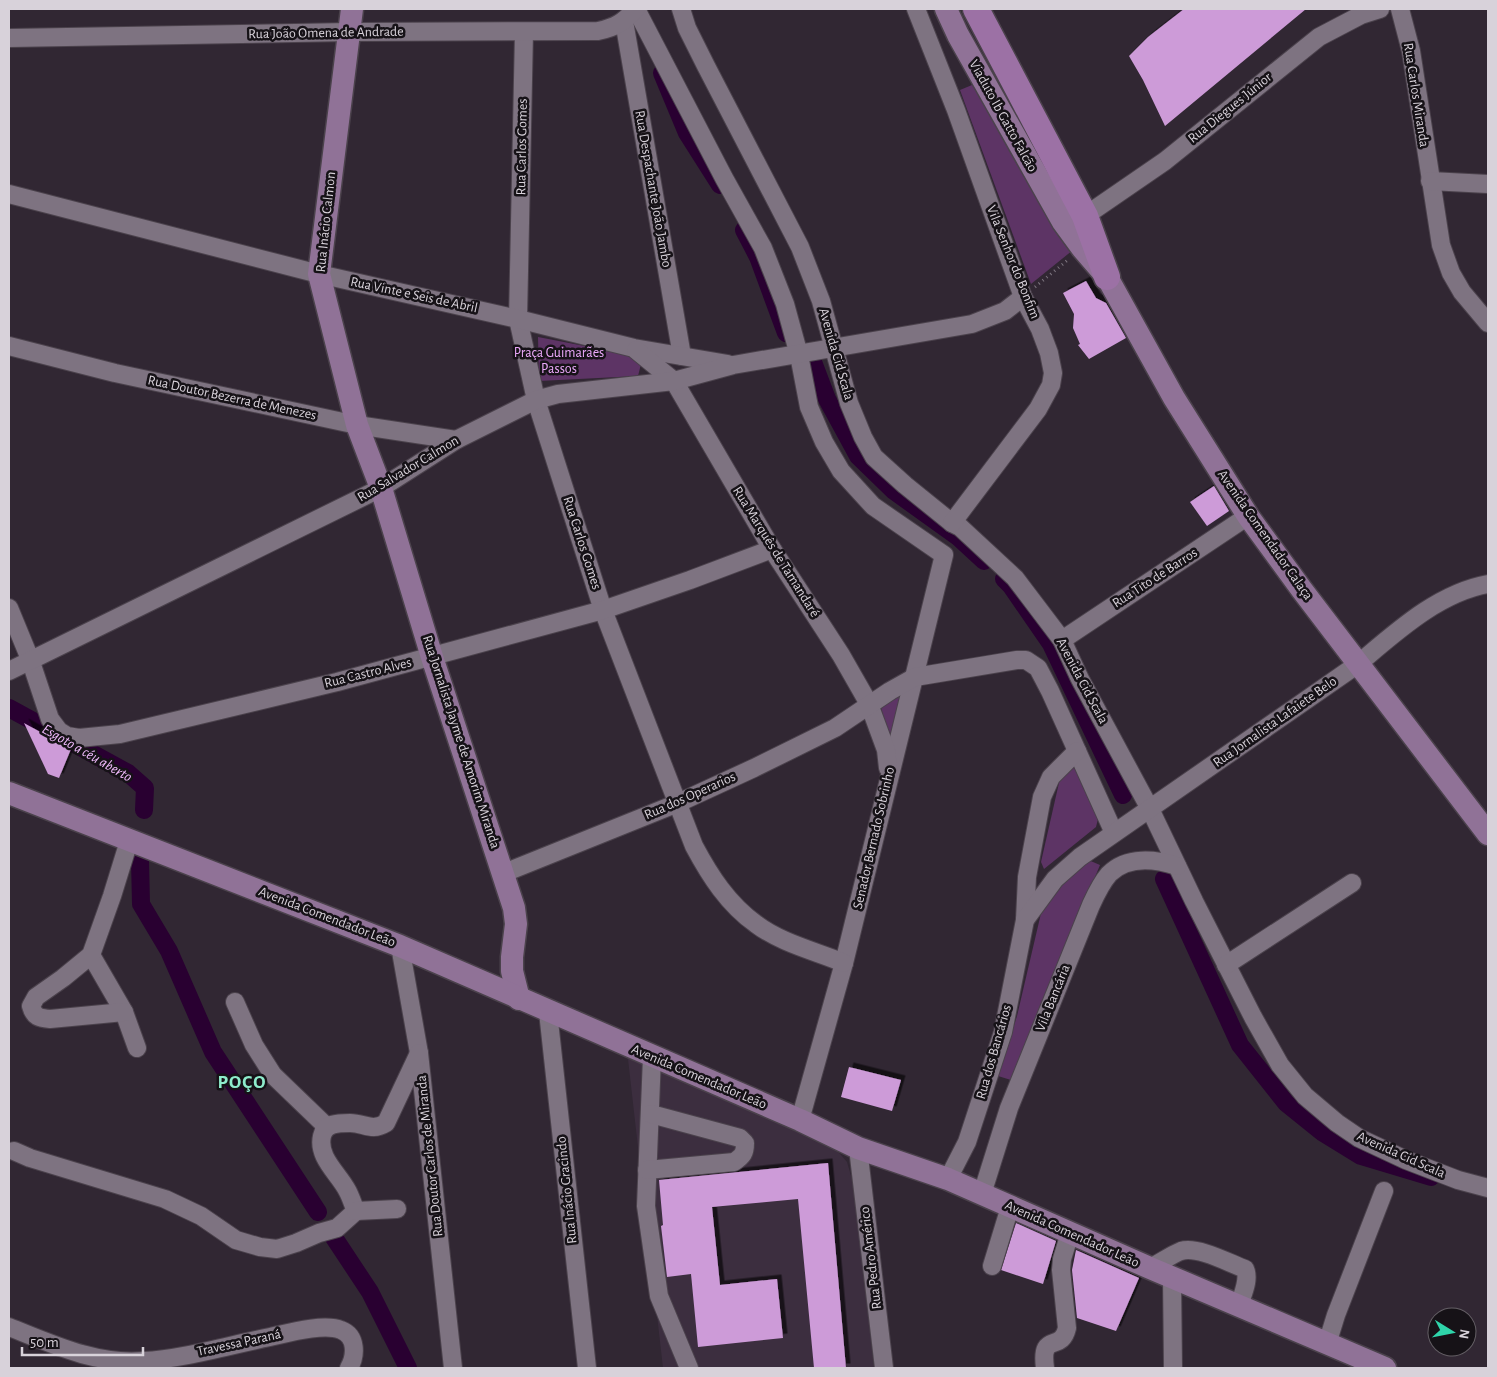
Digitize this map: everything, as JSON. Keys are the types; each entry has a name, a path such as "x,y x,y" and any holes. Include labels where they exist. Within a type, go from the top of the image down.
{"highway":[{"path":"976,9 1074,219 1107,277"}],"main road":[{"name":"Rua Inácio Calmon","path":"352,9 318,274 357,425 381,488"},
{"name":"Viaduto Ib Gatto Falcão","path":"946,9 958,35 1074,219"},
{"name":"Avenida Comendador Calaça","path":"1074,219 1082,248 1107,277 1174,398 1248,516 1488,834"},
{"name":"Rua Jornalista Jayme de Amorim Miranda","path":"381,488 432,657 514,908 516,924 512,972 519,999"},
{"name":"Avenida Comendador Leão","path":"9,793 400,946 800,1120 858,1148 948,1179 1172,1278 1386,1368"}],"street":[{"name":"Avenida Cid Scala","path":"681,9 706,66 800,247 821,301 849,403 863,437 874,457 905,485 960,528 1015,578 1062,640 1080,679 1150,808 1226,965 1280,1065 1305,1096 1330,1118 1359,1138 1406,1160 1458,1180 1488,1188"},
{"name":"Vila Senhor do Bonfim","path":"916,9 956,110 1023,296 1040,329 1049,353 1053,373 1051,384 1038,409 952,523"},
{"name":"Rua Diegues Júnior","path":"1074,219 1166,161 1319,37 1362,15 1380,9"},
{"name":"Rua Carlos Miranda","path":"1400,9 1411,51 1441,245 1451,273 1462,292 1488,323"},
{"name":"Rua João Omena de Andrade","path":"9,38 349,32 598,31 612,28 633,12"},
{"path":"633,12 763,248 785,304 799,355"},
{"name":"Rua Despachante João Jambo","path":"633,12 682,356"},
{"name":"Rua Carlos Gomes","path":"524,32 518,318 536,400 603,610 694,846 707,871 722,892 741,912 757,925 781,938 844,962"},
{"path":"1430,181 1488,184"},
{"name":"Rua Vinte e Seis de Abril","path":"9,194 318,274 518,318 634,348 733,365"},
{"name":"Rua Salvador Calmon","path":"9,671 381,488 456,440 536,400 558,394 674,381 733,365 972,324 1005,311 1023,296"},
{"name":"Rua Doutor Bezerra de Menezes","path":"9,346 115,373 357,425 456,440"},
{"name":"Rua Marquês de Tamandaré","path":"634,348 674,381 772,549 841,656 869,704 886,750 889,773"},
{"name":"Senador Bernado Sobrinho","path":"799,355 809,407 824,442 841,471 873,506 944,555 844,962 800,1120"},
{"name":"Rua Tito de Barros","path":"1062,640 1248,516"},
{"name":"Rua Castro Alves","path":"30,659 50,719 59,731 67,736 79,738 120,734 432,657 603,610 772,549"},
{"name":"Rua Jornalista Lafaiete Belo","path":"1150,808 1353,656 1396,631 1446,598 1474,587 1488,584"},
{"path":"9,608 30,659"},
{"path":"869,704 915,677 1026,660 1038,668 1050,690 1114,834"},
{"name":"Rua dos Operarios","path":"504,873 678,803 754,768 835,728 869,704"},
{"name":"Rua dos Bancários","path":"948,1179 967,1142 1003,1032 1025,920 1027,877 1042,797 1051,777 1077,752"},
{"name":"Rua dos Bancários","path":"1025,920 1055,879 1067,867 1150,808"},
{"path":"124,1012 50,1020 39,1018 33,1013 31,1006 36,997 64,978 90,955 112,896 129,841"},
{"name":"Vila Bancária","path":"982,1194 1009,1108 1090,905 1101,885 1110,873 1124,865 1149,860 1161,861 1177,866"},
{"path":"1226,965 1352,883"},
{"name":"Rua Doutor Carlos de Miranda","path":"400,946 419,1053 452,1368"},
{"path":"90,955 124,1012 137,1048"},
{"path":"235,1002 254,1045 273,1075 327,1127"},
{"name":"Rua Inácio Gracindo","path":"548,1012 587,1368"},
{"path":"356,1211 347,1191 326,1160 320,1145 322,1134 327,1127 335,1123 352,1122 378,1128 386,1123 419,1053"},
{"path":"652,1057 646,1206 659,1296 688,1368"},
{"path":"981,1099 1009,1108"},
{"path":"647,1170 734,1162 742,1157 745,1150 745,1143 740,1138 651,1114"},
{"name":"Rua Pedro Américo","path":"858,1148 884,1368"},
{"path":"14,1151 30,1158 165,1198 201,1216 236,1240 260,1247 277,1249 296,1243 319,1232 337,1228 356,1211 398,1209"},
{"path":"1327,1344 1336,1315 1384,1191"},
{"path":"992,1266 1010,1207"},
{"path":"1045,1368 1045,1348 1049,1344 1062,1340 1067,1328 1061,1270 1062,1259 1070,1233"},
{"path":"1150,1268 1182,1251 1192,1250 1245,1269 1247,1280 1239,1306"},
{"path":"1172,1278 1173,1368"},
{"name":"Travessa Paraná","path":"9,1327 80,1361 194,1361 304,1330 340,1329 348,1334 354,1344 354,1353 349,1368"}],"path":[{"path":"1023,296 1082,248"}],"shaded area":[{"path":"628,1059 642,1059 828,1140 847,1162 854,1186 874,1368 663,1368"}],"green space":[{"path":"972,85 998,120 1073,250 1031,284 960,90"},
{"name":"Praça Guimarães Passos","path":"538,337 631,355 641,364 638,376 539,381"},
{"path":"902,691 891,737 888,736 880,703"},
{"path":"1070,765 1080,765 1099,815 1096,827 1044,869 1041,862 1061,774"},
{"path":"1086,859 1100,865 1011,1080 998,1076 1017,1016 1042,909 1064,873"}],"building":[{"path":"1184,9 1306,9 1165,126 1129,56 1148,37"},
{"path":"1086,281 1096,298 1106,303 1126,338 1089,359 1078,345 1080,344 1073,328 1074,314 1063,293"},
{"path":"1214,486 1229,511 1207,526 1190,502"},
{"path":"24,723 71,749 59,778 48,774"},
{"path":"849,1067 901,1080 892,1111 841,1097"},
{"path":"828,1163 846,1368 814,1368 798,1199 712,1207 720,1285 777,1279 783,1338 698,1347 691,1274 667,1277 661,1226 663,1225 659,1180"},
{"path":"1016,1223 1056,1241 1043,1284 1001,1270"},
{"path":"1076,1250 1139,1278 1116,1331 1077,1318 1072,1270"}],"waterway":[{"path":"662,73 687,133 720,185"},
{"path":"744,230 758,257 786,333"},
{"path":"813,362 827,399 858,456 894,491 958,537 984,561"},
{"path":"1004,579 1011,586 1051,644 1123,795"},
{"name":"Esgoto a céu aberto","path":"9,708 128,773 145,788 144,810"},
{"path":"140,860 141,904 169,951 213,1052 318,1212"},
{"path":"1164,879 1240,1045 1286,1103 1322,1132 1361,1156 1431,1177"},
{"path":"329,1230 370,1292 408,1368"}],"district":[{"name":"POÇO","path":"242,1082"}]}
